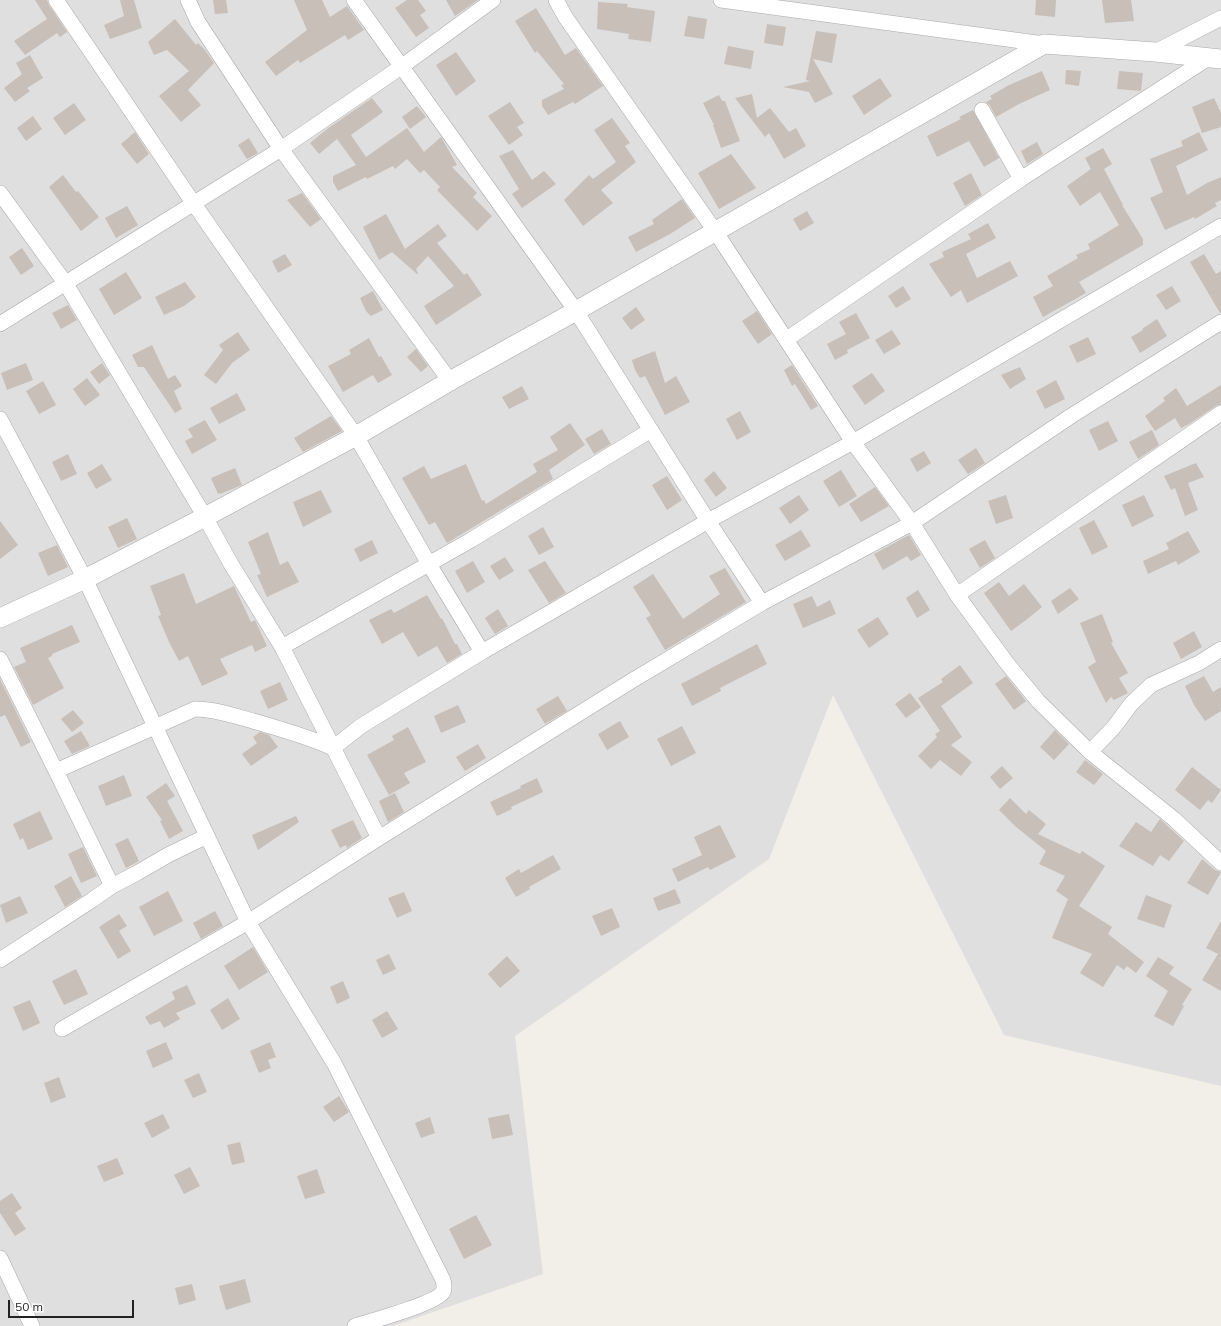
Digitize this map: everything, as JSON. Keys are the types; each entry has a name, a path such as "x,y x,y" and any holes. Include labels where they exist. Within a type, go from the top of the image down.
{"street":[{"path":"56,0 194,204 356,436 429,564 482,652"},
{"path":"188,0 198,22 281,149 450,381"},
{"path":"354,0 576,311 708,521 762,603"},
{"path":"0,324 281,149 401,67 494,0"},
{"path":"556,0 566,18 715,231 853,442 912,522 957,595 1006,662 1038,701 1090,752 1174,819 1221,863"},
{"path":"721,0 1044,44 1216,58"},
{"path":"1155,52 1221,18"},
{"path":"0,618 85,579 356,436 450,381 576,311 1044,44"},
{"path":"787,339 1021,179 1216,58"},
{"path":"982,110 1021,179"},
{"path":"0,192 66,284 205,517 231,564 282,647 379,838"},
{"path":"333,748 360,726 482,652 708,521 853,442 1221,226"},
{"path":"62,1029 248,922 379,838 633,680 762,603 912,522 1071,416 1221,322"},
{"path":"957,595 1221,413"},
{"path":"0,419 85,579 248,922 334,1063 443,1280 444,1287 442,1292 430,1301 355,1326"},
{"path":"282,647 478,536 651,430"},
{"path":"1090,752 1114,727 1131,704 1151,685 1199,662 1221,649"},
{"path":"0,659 112,886"},
{"path":"56,771 195,709 210,709 314,739 333,748"},
{"path":"0,960 112,886 168,855 207,836"},
{"path":"0,1258 32,1326"}],"shaded area":[{"path":"0,0 1221,0 1221,1086 1004,1035 833,695 769,859 515,1036 543,1274 393,1326 0,1326"}],"building":[{"path":"35,0 47,0 67,32 60,37 57,33 25,55 14,41 47,19"},
{"path":"120,0 134,0 142,28 110,39 104,25 124,16"},
{"path":"213,0 226,0 228,13 215,14"},
{"path":"294,0 322,0 330,17 347,6 364,30 348,40 345,35 300,63 298,60 276,76 265,62 307,30"},
{"path":"407,0 418,0 426,11 420,15 429,28 416,37 395,8"},
{"path":"446,0 478,0 455,16"},
{"path":"1036,0 1056,0 1055,17 1035,15"},
{"path":"1102,0 1131,0 1134,21 1105,23"},
{"path":"598,2 628,4 627,7 655,11 651,42 628,39 629,34 597,29"},
{"path":"536,8 565,55 576,48 603,86 575,104 573,102 548,115 542,106 542,100 564,89 561,85 564,84 537,51 535,53 515,21"},
{"path":"688,16 707,19 704,39 684,36"},
{"path":"175,19 196,45 198,43 205,50 214,63 188,90 201,105 181,122 159,96 189,71 167,50 154,55 148,42"},
{"path":"767,24 786,27 783,46 764,43"},
{"path":"816,31 837,34 832,63 813,59 833,94 815,103 809,92 783,87 810,81 806,80"},
{"path":"728,46 754,51 751,69 724,64"},
{"path":"456,52 476,81 456,96 436,65"},
{"path":"30,55 43,78 27,88 30,91 15,102 4,88 22,74 16,63"},
{"path":"1066,70 1081,71 1079,86 1065,84"},
{"path":"1042,71 1050,90 1019,104 996,117 986,102 992,99 990,96 1009,85"},
{"path":"1119,71 1143,73 1141,91 1117,89"},
{"path":"880,78 892,96 864,115 852,96"},
{"path":"752,94 757,118 770,108 789,132 796,128 806,146 784,159 769,133 765,137 735,98"},
{"path":"719,95 722,101 725,101 740,141 721,148 714,125 703,103"},
{"path":"372,98 383,112 351,135 366,157 407,128 424,152 441,137 457,165 452,167 477,193 473,197 492,216 477,231 437,190 440,187 424,170 420,173 407,159 395,169 393,166 338,191 333,182 333,176 356,165 337,139 319,154 310,143 327,129"},
{"path":"1214,98 1221,113 1221,127 1202,133 1192,107"},
{"path":"510,102 524,123 517,127 523,135 509,145 488,116"},
{"path":"74,103 86,120 65,135 53,118"},
{"path":"417,106 426,117 410,129 402,117"},
{"path":"973,110 999,158 984,167 969,141 937,157 927,136 961,119 959,117"},
{"path":"33,116 42,129 26,141 17,128"},
{"path":"612,118 630,143 625,146 636,162 601,190 613,203 583,226 564,200 589,175 593,179 616,162 594,130"},
{"path":"135,132 149,154 137,164 121,144"},
{"path":"1199,132 1208,150 1176,166 1187,195 1207,183 1221,177 1221,200 1215,203 1217,206 1195,219 1194,217 1165,230 1150,198 1163,192 1150,159 1183,146 1181,141"},
{"path":"249,138 258,153 247,159 238,145"},
{"path":"1037,142 1043,154 1027,164 1021,151"},
{"path":"1103,148 1112,164 1104,169 1122,205 1143,239 1143,245 1079,282 1086,293 1043,317 1033,297 1053,286 1047,276 1078,258 1076,255 1090,249 1088,244 1119,225 1100,192 1080,206 1067,186 1091,169 1085,158"},
{"path":"513,150 532,180 544,171 556,184 522,208 512,194 519,189 499,156"},
{"path":"731,154 756,188 719,209 698,173"},
{"path":"971,173 982,195 965,206 953,183"},
{"path":"63,175 99,217 81,231 49,187"},
{"path":"302,193 321,219 310,227 287,200"},
{"path":"682,199 695,218 670,234 636,252 628,237 654,224 652,220"},
{"path":"127,206 138,225 116,238 105,218"},
{"path":"807,211 814,223 800,231 793,219"},
{"path":"386,214 405,249 438,224 447,236 437,243 464,275 467,273 482,295 436,325 424,306 454,286 428,256 416,269 417,274 392,252 379,260 363,227"},
{"path":"988,223 996,238 966,254 977,278 1010,261 1018,276 967,303 961,290 951,297 929,264 944,257 942,252 971,239 968,234"},
{"path":"22,248 34,266 21,275 9,257"},
{"path":"285,254 292,265 278,273 272,261"},
{"path":"1204,254 1216,274 1221,271 1221,313 1190,262"},
{"path":"126,272 142,298 114,315 99,289"},
{"path":"185,282 196,297 184,306 164,315 155,297"},
{"path":"903,286 911,299 896,308 888,296"},
{"path":"1172,286 1181,301 1166,310 1156,295"},
{"path":"373,291 383,310 371,316 366,311 360,298"},
{"path":"68,305 77,320 61,329 52,313"},
{"path":"636,307 645,320 631,330 622,318"},
{"path":"757,311 772,334 758,344 742,321"},
{"path":"856,313 870,338 847,350 848,353 835,360 827,344 846,334 839,322"},
{"path":"1157,319 1167,336 1140,353 1131,337"},
{"path":"892,330 901,344 884,354 875,340"},
{"path":"238,332 250,350 232,363 216,384 204,375 223,350 219,345"},
{"path":"1088,337 1096,354 1077,363 1069,346"},
{"path":"369,338 379,357 381,356 392,375 378,383 373,375 343,392 328,366 351,354 349,350"},
{"path":"152,345 168,379 175,375 182,386 174,391 182,409 175,413 144,367 138,367 132,355"},
{"path":"416,349 428,366 421,372 407,357"},
{"path":"655,351 665,383 676,376 690,402 665,415 645,376 640,378 635,370 632,360"},
{"path":"26,363 33,380 7,390 1,373"},
{"path":"102,363 110,375 99,384 90,372"},
{"path":"792,365 818,406 811,410 795,384 792,386 784,370"},
{"path":"1020,367 1026,379 1010,389 1001,375"},
{"path":"872,373 885,391 865,405 852,386"},
{"path":"87,378 100,395 85,406 73,389"},
{"path":"1056,380 1065,399 1045,409 1036,391"},
{"path":"43,381 56,405 39,414 26,391"},
{"path":"1221,385 1221,404 1181,428 1175,418 1155,431 1145,416 1165,401 1163,398 1176,388 1187,406"},
{"path":"522,386 529,399 509,409 502,397"},
{"path":"237,393 246,410 219,424 210,408"},
{"path":"740,411 751,432 737,440 726,419"},
{"path":"331,416 342,431 303,452 294,438"},
{"path":"205,420 217,440 192,454 185,441 193,437 188,429"},
{"path":"1108,421 1118,441 1099,451 1089,430"},
{"path":"570,423 585,445 549,470 553,479 447,543 435,522 429,525 402,478 424,466 431,479 466,464 482,501 484,500 486,504 537,472 533,464 558,450 550,437"},
{"path":"602,429 611,444 594,454 585,439"},
{"path":"1152,430 1159,445 1138,459 1129,442"},
{"path":"976,448 985,463 968,474 958,460"},
{"path":"924,451 931,463 917,472 910,459"},
{"path":"68,454 77,474 61,481 52,462"},
{"path":"1196,463 1204,477 1188,483 1198,510 1185,516 1175,488 1171,490 1164,476"},
{"path":"102,464 112,480 96,489 87,473"},
{"path":"235,468 242,485 218,494 211,478"},
{"path":"841,470 857,496 839,507 823,481"},
{"path":"714,471 727,488 716,497 704,480"},
{"path":"667,476 682,500 667,510 652,485"},
{"path":"875,487 889,506 861,522 849,504"},
{"path":"321,490 332,512 303,527 293,502"},
{"path":"799,495 809,510 790,524 779,508"},
{"path":"1006,495 1013,518 996,524 988,501"},
{"path":"1144,495 1154,516 1132,527 1122,505"},
{"path":"127,518 137,539 118,548 108,527"},
{"path":"1094,520 1108,547 1092,555 1079,528"},
{"path":"0,521 18,545 0,559"},
{"path":"543,527 554,547 539,555 528,536"},
{"path":"801,530 811,546 785,561 775,545"},
{"path":"1188,531 1200,552 1178,565 1176,561 1148,574 1143,561 1169,549 1166,543"},
{"path":"268,532 280,565 288,561 299,582 267,597 257,575 261,574 248,542"},
{"path":"909,535 921,555 911,561 907,556 883,570 874,554"},
{"path":"372,540 378,553 360,562 354,549"},
{"path":"985,540 995,558 980,568 969,549"},
{"path":"57,545 68,567 48,576 38,553"},
{"path":"505,557 514,571 499,580 490,566"},
{"path":"473,561 485,582 467,593 455,571"},
{"path":"545,561 566,593 549,603 528,570"},
{"path":"725,568 746,602 665,650 646,618 651,615 633,587 653,574 683,619 720,594 709,576"},
{"path":"184,573 196,604 234,586 251,622 255,620 267,646 255,652 252,645 220,659 228,674 202,686 188,656 179,661 169,642 158,616 161,615 150,586"},
{"path":"999,582 1009,596 1024,584 1042,607 1011,631 984,593"},
{"path":"1070,588 1079,599 1058,614 1051,601"},
{"path":"918,590 930,610 917,618 906,598"},
{"path":"427,595 462,654 447,663 437,646 418,657 403,632 382,644 369,620 391,609 394,613"},
{"path":"812,596 817,607 830,600 836,614 803,628 793,604"},
{"path":"498,609 508,626 495,634 485,618"},
{"path":"1102,614 1113,642 1111,643 1128,673 1119,678 1128,693 1114,700 1111,697 1106,703 1088,667 1096,662 1080,623"},
{"path":"878,617 889,634 869,648 857,630"},
{"path":"72,625 80,642 52,654 52,656 48,658 64,688 33,705 14,667 26,662 20,648"},
{"path":"1194,631 1202,647 1181,659 1173,643"},
{"path":"757,644 767,664 720,688 721,691 692,706 681,684"},
{"path":"960,665 973,683 941,706 962,737 951,745 972,762 961,776 940,760 931,769 918,756 937,737 935,734 940,731 918,698 943,682 941,679"},
{"path":"1006,676 1026,701 1014,710 995,684"},
{"path":"1204,676 1213,692 1221,687 1221,711 1205,721 1194,705 1185,686"},
{"path":"0,679 31,742 21,747 5,715 0,717"},
{"path":"280,682 288,700 268,709 260,691"},
{"path":"910,693 921,707 906,718 895,704"},
{"path":"558,696 567,711 545,724 536,709"},
{"path":"458,705 466,722 441,733 434,716"},
{"path":"73,710 84,723 72,732 61,719"},
{"path":"620,721 629,737 607,750 598,734"},
{"path":"682,726 696,753 671,766 657,739"},
{"path":"408,727 426,762 404,773 410,783 389,795 367,755 394,740 392,736"},
{"path":"1055,730 1069,744 1054,760 1040,747"},
{"path":"81,731 90,746 72,754 64,741"},
{"path":"260,732 269,735 278,747 251,766 242,754 257,743 253,737"},
{"path":"478,744 486,758 465,771 456,757"},
{"path":"1085,760 1103,774 1094,785 1076,772"},
{"path":"1002,766 1013,778 1000,789 990,777"},
{"path":"1192,767 1221,790 1212,803 1208,800 1200,810 1175,790"},
{"path":"124,775 132,796 106,806 98,786"},
{"path":"537,778 543,792 511,807 512,809 497,816 490,802 521,788 520,786"},
{"path":"166,783 175,796 167,801 183,831 169,839 160,821 162,820 146,797"},
{"path":"395,793 404,812 388,822 379,801"},
{"path":"1010,798 1026,814 1029,810 1046,824 1038,834 1080,854 1082,851 1105,866 1079,906 1112,927 1108,934 1144,962 1136,973 1127,966 1124,970 1117,965 1103,987 1080,973 1092,954 1052,938 1068,899 1056,891 1065,876 1039,864 1046,851 1015,826 999,810"},
{"path":"40,811 53,839 28,850 23,838 20,840 13,824"},
{"path":"296,816 299,822 258,850 252,835"},
{"path":"1160,819 1184,841 1169,861 1160,855 1153,866 1119,846 1136,822 1151,832"},
{"path":"353,820 362,838 347,848 346,845 340,848 331,830"},
{"path":"720,825 736,857 710,870 708,867 678,882 672,869 702,855 694,837"},
{"path":"128,838 139,861 126,868 115,844"},
{"path":"83,847 97,876 81,883 68,854"},
{"path":"553,855 561,869 529,887 530,889 516,897 505,878 519,869 521,873"},
{"path":"1202,859 1215,870 1221,872 1208,895 1187,883"},
{"path":"71,876 82,896 65,907 54,886"},
{"path":"675,889 681,903 658,911 653,898"},
{"path":"168,891 183,921 154,936 139,907"},
{"path":"404,892 412,911 397,918 388,898"},
{"path":"1146,895 1172,905 1164,928 1137,919"},
{"path":"20,896 28,913 6,923 0,905"},
{"path":"612,908 620,927 601,936 592,916"},
{"path":"215,911 223,926 201,939 193,923"},
{"path":"119,914 127,926 119,931 131,951 118,959 99,927"},
{"path":"1221,921 1221,991 1202,980 1218,954 1206,948"},
{"path":"253,947 268,972 239,990 224,966"},
{"path":"389,954 396,969 383,975 376,960"},
{"path":"507,956 520,971 500,988 488,974"},
{"path":"1158,957 1174,967 1169,974 1192,989 1182,1005 1184,1006 1173,1026 1154,1016 1168,991 1146,976"},
{"path":"76,969 88,994 64,1005 52,981"},
{"path":"343,981 350,998 337,1004 330,987"},
{"path":"187,985 196,1004 176,1013 180,1019 164,1028 160,1021 150,1025 145,1017 175,999 172,992"},
{"path":"228,998 240,1019 222,1030 210,1010"},
{"path":"30,1000 40,1023 23,1031 13,1007"},
{"path":"387,1011 398,1029 382,1038 372,1020"},
{"path":"166,1042 173,1059 153,1068 146,1051"},
{"path":"270,1042 276,1057 268,1060 271,1068 259,1073 250,1051"},
{"path":"199,1073 207,1092 193,1098 184,1080"},
{"path":"59,1077 66,1097 51,1103 44,1083"},
{"path":"339,1096 349,1112 334,1122 323,1107"},
{"path":"163,1114 170,1128 152,1138 144,1123"},
{"path":"509,1114 513,1135 492,1139 488,1118"},
{"path":"430,1117 435,1133 421,1138 415,1123"},
{"path":"240,1142 245,1162 232,1165 227,1145"},
{"path":"117,1158 124,1174 104,1182 97,1166"},
{"path":"190,1167 200,1186 184,1194 174,1175"},
{"path":"317,1169 325,1193 305,1199 297,1176"},
{"path":"12,1193 22,1208 15,1213 26,1229 15,1236 0,1213 0,1201"},
{"path":"476,1215 492,1245 464,1259 449,1229"},
{"path":"245,1279 251,1302 226,1310 219,1286"},
{"path":"192,1284 196,1300 179,1305 175,1288"}]}
